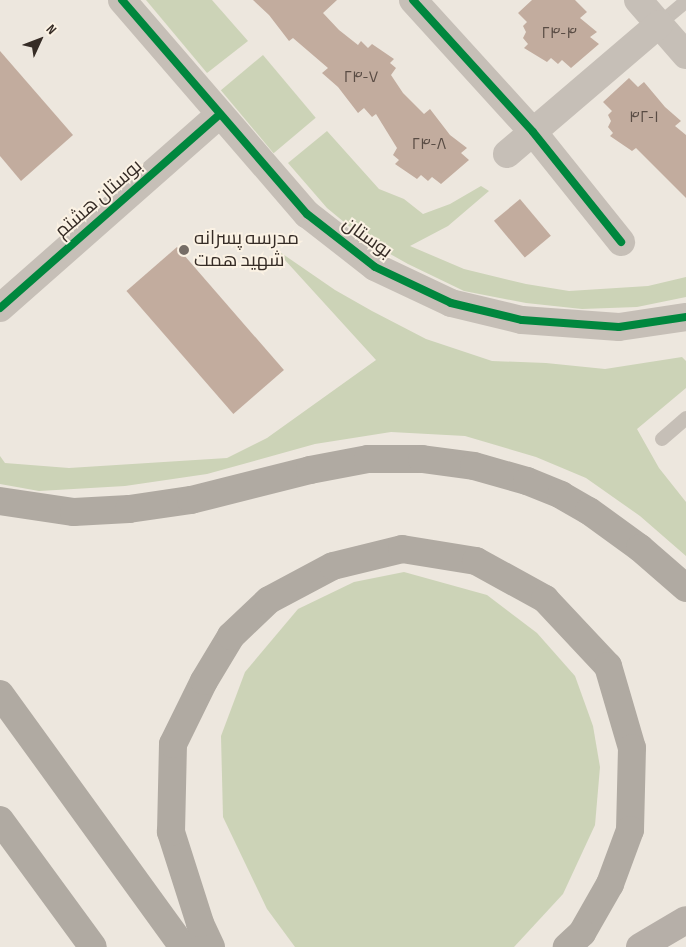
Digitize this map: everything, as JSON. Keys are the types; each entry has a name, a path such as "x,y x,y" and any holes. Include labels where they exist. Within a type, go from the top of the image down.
{"highway":[{"path":"0,501 74,512 128,509 191,500 310,470 368,459 422,459 474,466 527,481 560,495 589,511 640,548 686,588"},
{"path":"210,947 171,832 174,744 204,681 231,636 269,600 333,566 402,549 476,561 545,599 608,666 632,748 630,830 610,884 582,933 567,947"},
{"path":"0,694 183,947"},
{"path":"0,820 93,947"}],"main road":[{"path":"640,947 686,920"}],"street":[{"name":"بوستان","path":"122,0 307,214 375,267 451,303 522,320 618,327 686,317"},
{"path":"413,0 533,132 621,242"},
{"path":"638,0 686,55"},
{"path":"507,154 659,24"},
{"name":"بوستان هشتم","path":"0,308 220,114"}],"lane":[{"path":"659,24 686,1"},
{"path":"662,439 686,418"}],"green space":[{"path":"146,0 212,0 248,41 207,73"},
{"path":"263,55 316,118 274,153 221,90"},
{"path":"327,131 379,189 404,199 423,214 450,204 481,186 489,191 448,226 410,246 464,269 526,284 569,291 648,286 686,277 686,297 637,307 582,309 526,303 464,291 408,264 367,241 327,208 288,163"},
{"path":"274,248 335,290 426,339 492,361 546,363 605,369 682,357 686,361 686,388 637,429 659,468 686,502 686,556 640,516 586,478 536,457 465,436 391,432 315,444 207,474 125,486 39,491 0,484 0,456 5,463 69,468 227,458 267,438 376,360"},
{"path":"404,572 487,595 537,633 575,676 593,726 600,767 595,825 563,894 514,947 295,947 267,909 223,817 221,736 245,672 298,609 354,582"}],"building":[{"path":"253,0 337,0 323,13 339,30 358,45 361,41 368,48 372,44 394,59 390,63 396,68 391,75 403,93 424,114 430,109 450,135 467,148 461,153 469,160 441,184 432,177 428,181 421,175 417,179 395,164 399,160 393,155 397,148 376,114 372,117 364,108 358,113 338,87 322,73 328,68 293,38 289,41 269,15"},
{"path":"532,0 575,0 587,12 580,18 597,32 590,37 599,44 571,68 562,60 558,64 551,58 547,62 524,48 528,44 523,38 526,32 523,26 527,22 518,13"},
{"path":"0,51 73,135 21,181 0,156"},
{"path":"629,78 638,87 644,82 665,107 681,121 675,126 686,135 686,198 636,148 632,151 610,136 613,133 608,127 611,121 608,115 612,111 603,102"},
{"path":"520,199 551,236 525,258 494,221"},
{"path":"177,247 284,370 233,414 126,291"}],"cycle path":[{"path":"122,0 307,214 375,267 451,303 522,320 619,327 686,317"},
{"path":"413,0 533,132 621,242"},
{"path":"0,308 220,114"}],"place":[{"name":"مدرسه پسرانه شهید همت","path":"184,250"}]}
